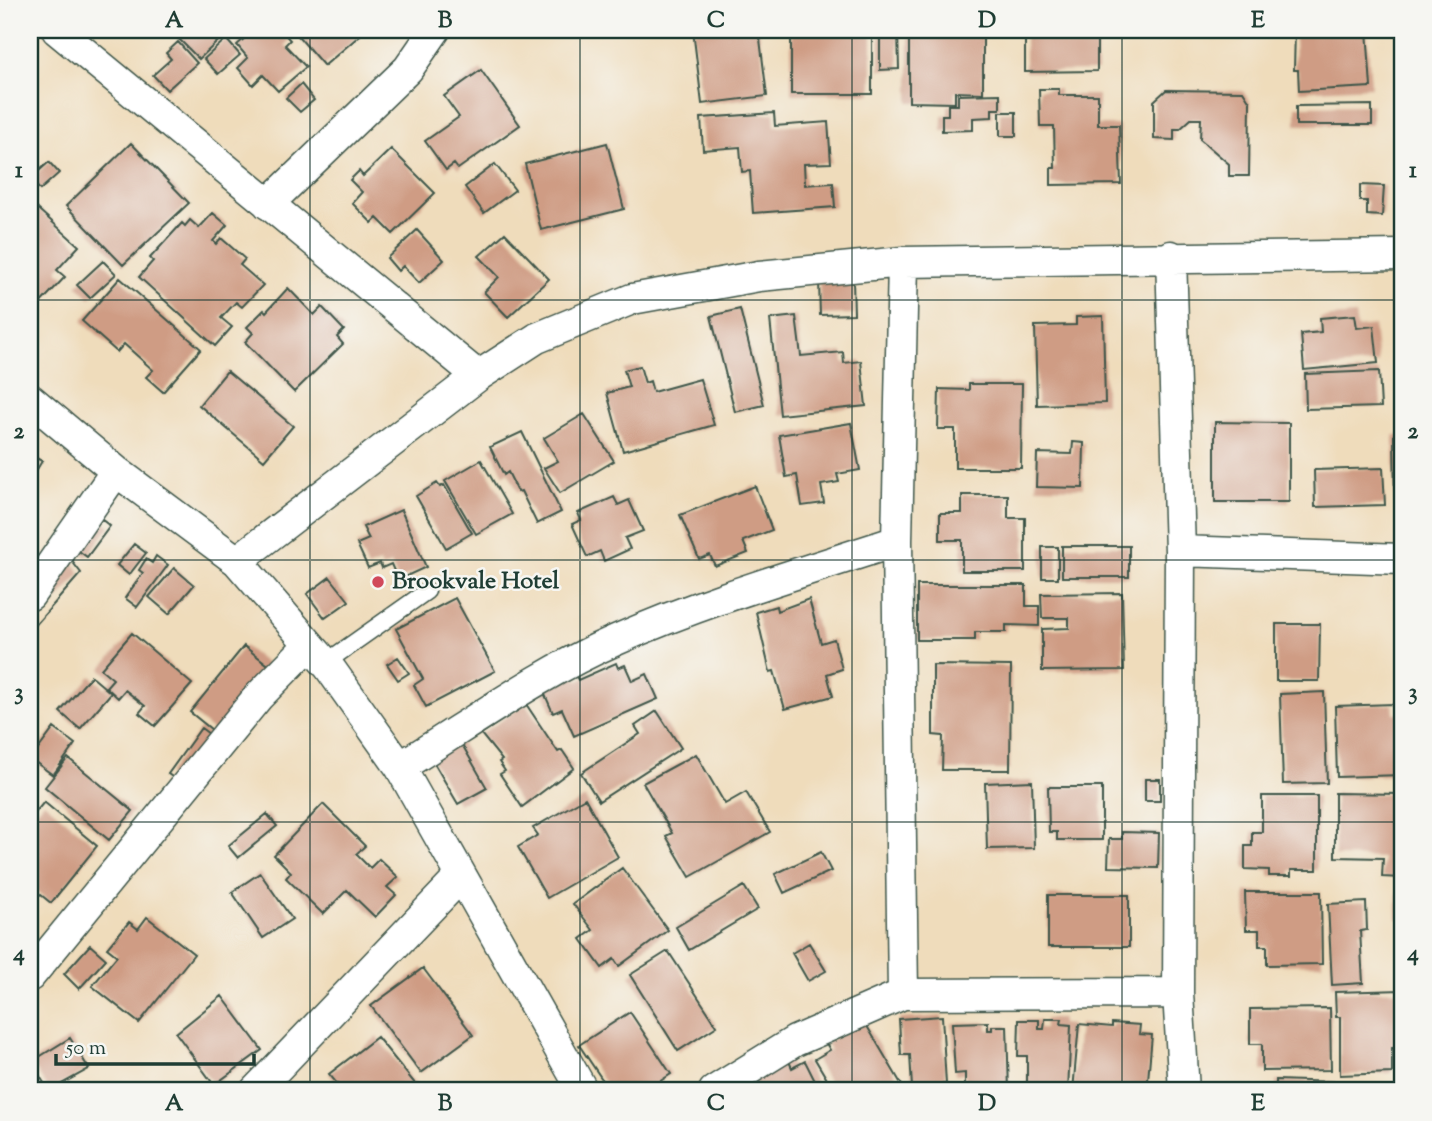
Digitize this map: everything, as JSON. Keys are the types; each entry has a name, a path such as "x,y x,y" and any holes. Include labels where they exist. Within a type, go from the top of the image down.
{"street":[{"path":"57,30 478,376"},
{"path":"268,204 408,69 435,30"},
{"path":"237,561 478,376 537,338 632,299 759,276 903,262 1171,256 1402,255"},
{"path":"1171,256 1180,551 1178,993 1184,1091"},
{"path":"903,262 897,541 903,994"},
{"path":"30,399 116,471 237,561 317,654 400,767 583,1091"},
{"path":"30,595 116,471"},
{"path":"400,767 528,688 614,640 897,541"},
{"path":"1180,551 1402,559"},
{"path":"30,976 258,697 317,654"},
{"path":"257,1091 460,877"},
{"path":"714,1091 795,1041 903,994 1178,993"}],"lane":[{"path":"317,654 427,591"}],"building":[{"path":"178,30 230,30 199,59 174,34"},
{"path":"254,30 281,30 290,40 285,45 306,67 278,91 263,75 253,85 238,68 248,58 237,45"},
{"path":"293,30 366,30 324,66"},
{"path":"693,30 759,31 767,96 702,104"},
{"path":"791,30 872,30 872,94 791,94"},
{"path":"1025,30 1097,30 1097,71 1025,72"},
{"path":"1295,30 1367,30 1371,87 1299,91 1298,70 1294,70"},
{"path":"880,31 898,31 899,69 880,70"},
{"path":"909,33 983,33 983,93 955,92 955,103 909,102"},
{"path":"226,39 240,55 218,74 204,59"},
{"path":"178,42 197,63 167,90 153,75 171,59 166,53"},
{"path":"481,70 520,125 458,169 454,164 446,170 425,141 459,117 444,96"},
{"path":"301,84 314,100 300,112 286,98"},
{"path":"1039,89 1059,89 1059,95 1098,95 1098,125 1119,125 1121,184 1051,185 1051,168 1055,168 1054,126 1040,126"},
{"path":"1166,90 1243,91 1250,102 1249,176 1229,176 1229,164 1200,139 1201,119 1191,119 1180,129 1174,129 1174,140 1154,139 1154,101"},
{"path":"1000,94 1000,109 992,109 992,117 973,118 973,130 942,131 942,115 948,115 948,105 958,105 958,95"},
{"path":"1372,105 1372,125 1296,125 1296,106"},
{"path":"1000,112 1016,112 1016,136 1000,136"},
{"path":"774,113 775,126 828,122 831,163 804,164 805,185 833,183 835,207 753,213 750,171 742,172 740,147 703,150 701,118"},
{"path":"131,143 189,203 123,265 66,206"},
{"path":"607,143 624,209 541,230 525,164"},
{"path":"391,149 435,193 393,234 377,218 372,223 352,203 362,192 350,180 359,171 363,176"},
{"path":"49,162 59,173 40,190 30,179"},
{"path":"495,164 515,190 484,213 465,187"},
{"path":"1360,185 1384,186 1382,216 1367,215 1367,201 1360,201"},
{"path":"30,202 79,246 57,270 65,277 33,311 30,308 30,251 35,245 30,241"},
{"path":"213,213 227,225 213,241 216,244 221,238 245,259 240,265 263,285 242,307 236,302 221,318 232,327 215,346 139,277 153,261 150,258 182,223 185,226 190,220 199,228"},
{"path":"417,230 444,260 419,283 403,266 398,271 387,258"},
{"path":"505,233 549,279 508,317 484,292 499,277 479,256"},
{"path":"103,261 116,274 90,298 77,285"},
{"path":"120,278 201,349 163,392 146,377 153,370 124,344 117,352 82,321"},
{"path":"853,280 854,314 820,315 819,281"},
{"path":"288,288 314,315 322,307 344,330 337,337 343,344 294,392 245,342 253,333 247,327 264,310 266,312"},
{"path":"740,309 764,405 735,412 711,316"},
{"path":"1355,315 1357,328 1374,326 1378,363 1304,370 1301,334 1321,332 1320,318"},
{"path":"796,316 801,356 843,352 844,363 861,361 866,406 780,415 770,319"},
{"path":"1103,316 1105,403 1037,405 1035,326 1076,325 1076,317"},
{"path":"640,366 645,383 650,381 653,392 700,379 714,425 623,451 607,393 629,387 624,370"},
{"path":"227,371 293,426 264,460 199,405"},
{"path":"1379,371 1381,407 1306,409 1305,374"},
{"path":"969,384 1022,384 1021,468 955,468 955,429 938,429 939,389 969,390"},
{"path":"584,414 614,461 560,493 544,468 558,461 544,438"},
{"path":"1215,422 1289,423 1289,502 1215,502"},
{"path":"851,423 860,470 837,474 839,482 821,485 824,503 802,506 797,475 786,477 779,435"},
{"path":"522,432 561,512 537,524 521,491 518,492 508,472 504,475 490,447"},
{"path":"1394,435 1402,435 1402,504 1395,504"},
{"path":"1073,442 1084,443 1083,488 1036,487 1037,453 1072,454"},
{"path":"30,455 42,461 30,481"},
{"path":"481,460 512,514 476,534 445,481"},
{"path":"1383,468 1385,505 1315,507 1314,470"},
{"path":"437,483 440,487 444,485 472,533 446,548 416,496"},
{"path":"755,486 772,530 743,541 748,553 715,566 710,555 699,559 680,515"},
{"path":"962,495 1008,495 1008,518 1025,518 1025,571 962,571 962,540 940,540 940,513 962,513"},
{"path":"614,497 618,505 629,500 643,531 625,538 630,549 604,561 600,551 587,557 572,524 581,520 578,513"},
{"path":"401,510 426,567 398,580 391,564 382,568 380,563 368,568 357,544 369,539 363,527"},
{"path":"97,516 110,526 87,557 75,548"},
{"path":"134,544 146,553 129,575 117,565"},
{"path":"1062,546 1129,546 1129,577 1062,577"},
{"path":"1042,547 1058,547 1058,578 1042,578"},
{"path":"156,556 168,565 137,607 125,598 143,573 139,570 146,559 152,563"},
{"path":"71,560 81,573 32,629 30,609"},
{"path":"174,568 194,585 169,614 149,597"},
{"path":"330,577 349,601 325,618 307,594"},
{"path":"917,585 1026,585 1026,606 1039,606 1039,626 1006,625 1006,632 975,632 975,640 917,640"},
{"path":"1122,593 1124,670 1042,671 1042,629 1069,628 1069,618 1042,618 1041,594"},
{"path":"455,598 495,671 426,707 414,685 423,679 396,629"},
{"path":"809,599 821,643 834,639 842,669 827,674 833,696 785,709 774,671 770,672 756,612 776,606 777,611"},
{"path":"1276,624 1320,624 1319,681 1276,681"},
{"path":"132,633 192,684 155,726 139,713 145,706 125,690 118,698 106,687 113,679 101,669"},
{"path":"244,646 272,668 217,734 190,712"},
{"path":"398,657 409,673 398,680 387,664"},
{"path":"616,663 618,668 625,665 632,681 647,674 658,699 574,736 562,709 553,713 542,688 575,674 578,680"},
{"path":"933,665 1011,666 1010,770 942,770 943,736 933,735"},
{"path":"91,676 111,693 80,729 60,712"},
{"path":"1324,692 1327,783 1283,784 1280,694"},
{"path":"526,704 558,752 562,750 574,768 522,807 500,774 505,771 499,762 502,760 481,734"},
{"path":"1393,704 1394,713 1402,713 1402,775 1337,777 1335,706"},
{"path":"657,711 681,748 599,801 581,773 640,734 635,726"},
{"path":"54,728 75,744 53,775 31,759"},
{"path":"201,728 213,737 181,783 168,774"},
{"path":"460,741 487,788 458,804 431,758"},
{"path":"696,754 725,804 746,792 770,832 690,877 666,836 672,833 643,783"},
{"path":"68,758 133,811 109,840 45,787"},
{"path":"1145,779 1160,779 1160,801 1145,801"},
{"path":"1032,781 1034,848 987,849 985,783"},
{"path":"1048,787 1102,787 1102,840 1057,840 1057,832 1049,832"},
{"path":"1335,793 1402,794 1402,878 1382,877 1383,858 1335,857"},
{"path":"1262,796 1317,796 1317,870 1291,870 1291,876 1269,876 1269,870 1245,869 1245,846 1252,846 1252,832 1262,832"},
{"path":"585,798 618,857 547,898 518,847 538,835 533,828"},
{"path":"44,802 97,846 51,903 30,886 30,819"},
{"path":"323,804 365,846 356,854 370,868 379,859 398,877 387,887 396,895 375,917 347,890 323,914 286,878 291,872 274,855"},
{"path":"267,814 277,826 238,858 228,846"},
{"path":"1122,832 1159,833 1158,868 1108,867 1109,839 1122,839"},
{"path":"821,852 831,871 784,893 775,874"},
{"path":"622,868 668,930 619,966 614,959 602,968 581,939 593,930 573,904"},
{"path":"260,873 292,919 263,938 232,892"},
{"path":"744,886 758,909 689,950 676,927"},
{"path":"1397,891 1402,891 1402,919 1397,919"},
{"path":"1245,892 1321,892 1322,964 1267,965 1267,946 1259,946 1259,930 1246,930"},
{"path":"1048,895 1129,895 1129,947 1048,947"},
{"path":"1366,902 1367,930 1360,931 1363,983 1332,985 1328,904"},
{"path":"147,917 194,954 139,1023 92,986 117,956 107,948 129,922 138,929"},
{"path":"809,943 826,971 808,981 792,953"},
{"path":"90,945 106,959 79,989 64,974"},
{"path":"668,951 717,1026 678,1051 630,975"},
{"path":"423,968 473,1035 421,1073 371,1006"},
{"path":"1402,990 1402,1043 1396,1043 1397,1048 1392,1048 1392,1073 1340,1075 1340,1017 1336,1017 1335,992"},
{"path":"222,996 262,1050 214,1085 176,1033"},
{"path":"1330,1008 1331,1070 1262,1071 1262,1044 1250,1044 1250,1009"},
{"path":"630,1012 671,1074 645,1091 610,1091 579,1045"},
{"path":"942,1016 946,1084 912,1087 910,1055 901,1055 899,1019"},
{"path":"1045,1019 1062,1019 1061,1024 1071,1025 1068,1091 1027,1091 1027,1056 1018,1056 1019,1020 1039,1020 1039,1029 1044,1029"},
{"path":"864,1021 903,1087 895,1091 834,1091 815,1059 830,1050 826,1043"},
{"path":"988,1022 988,1030 992,1030 992,1026 1007,1026 1009,1091 965,1091 965,1073 955,1074 952,1023"},
{"path":"1112,1023 1140,1025 1139,1034 1152,1035 1147,1091 1073,1091 1079,1024 1112,1027"},
{"path":"377,1037 421,1091 343,1091 329,1074"},
{"path":"70,1038 89,1069 49,1091 31,1062"},
{"path":"788,1059 792,1068 805,1061 820,1091 747,1091 742,1082"},
{"path":"1276,1080 1336,1082 1336,1091 1276,1091"}],"place":[{"name":"Brookvale Hotel","path":"378,582"}]}
